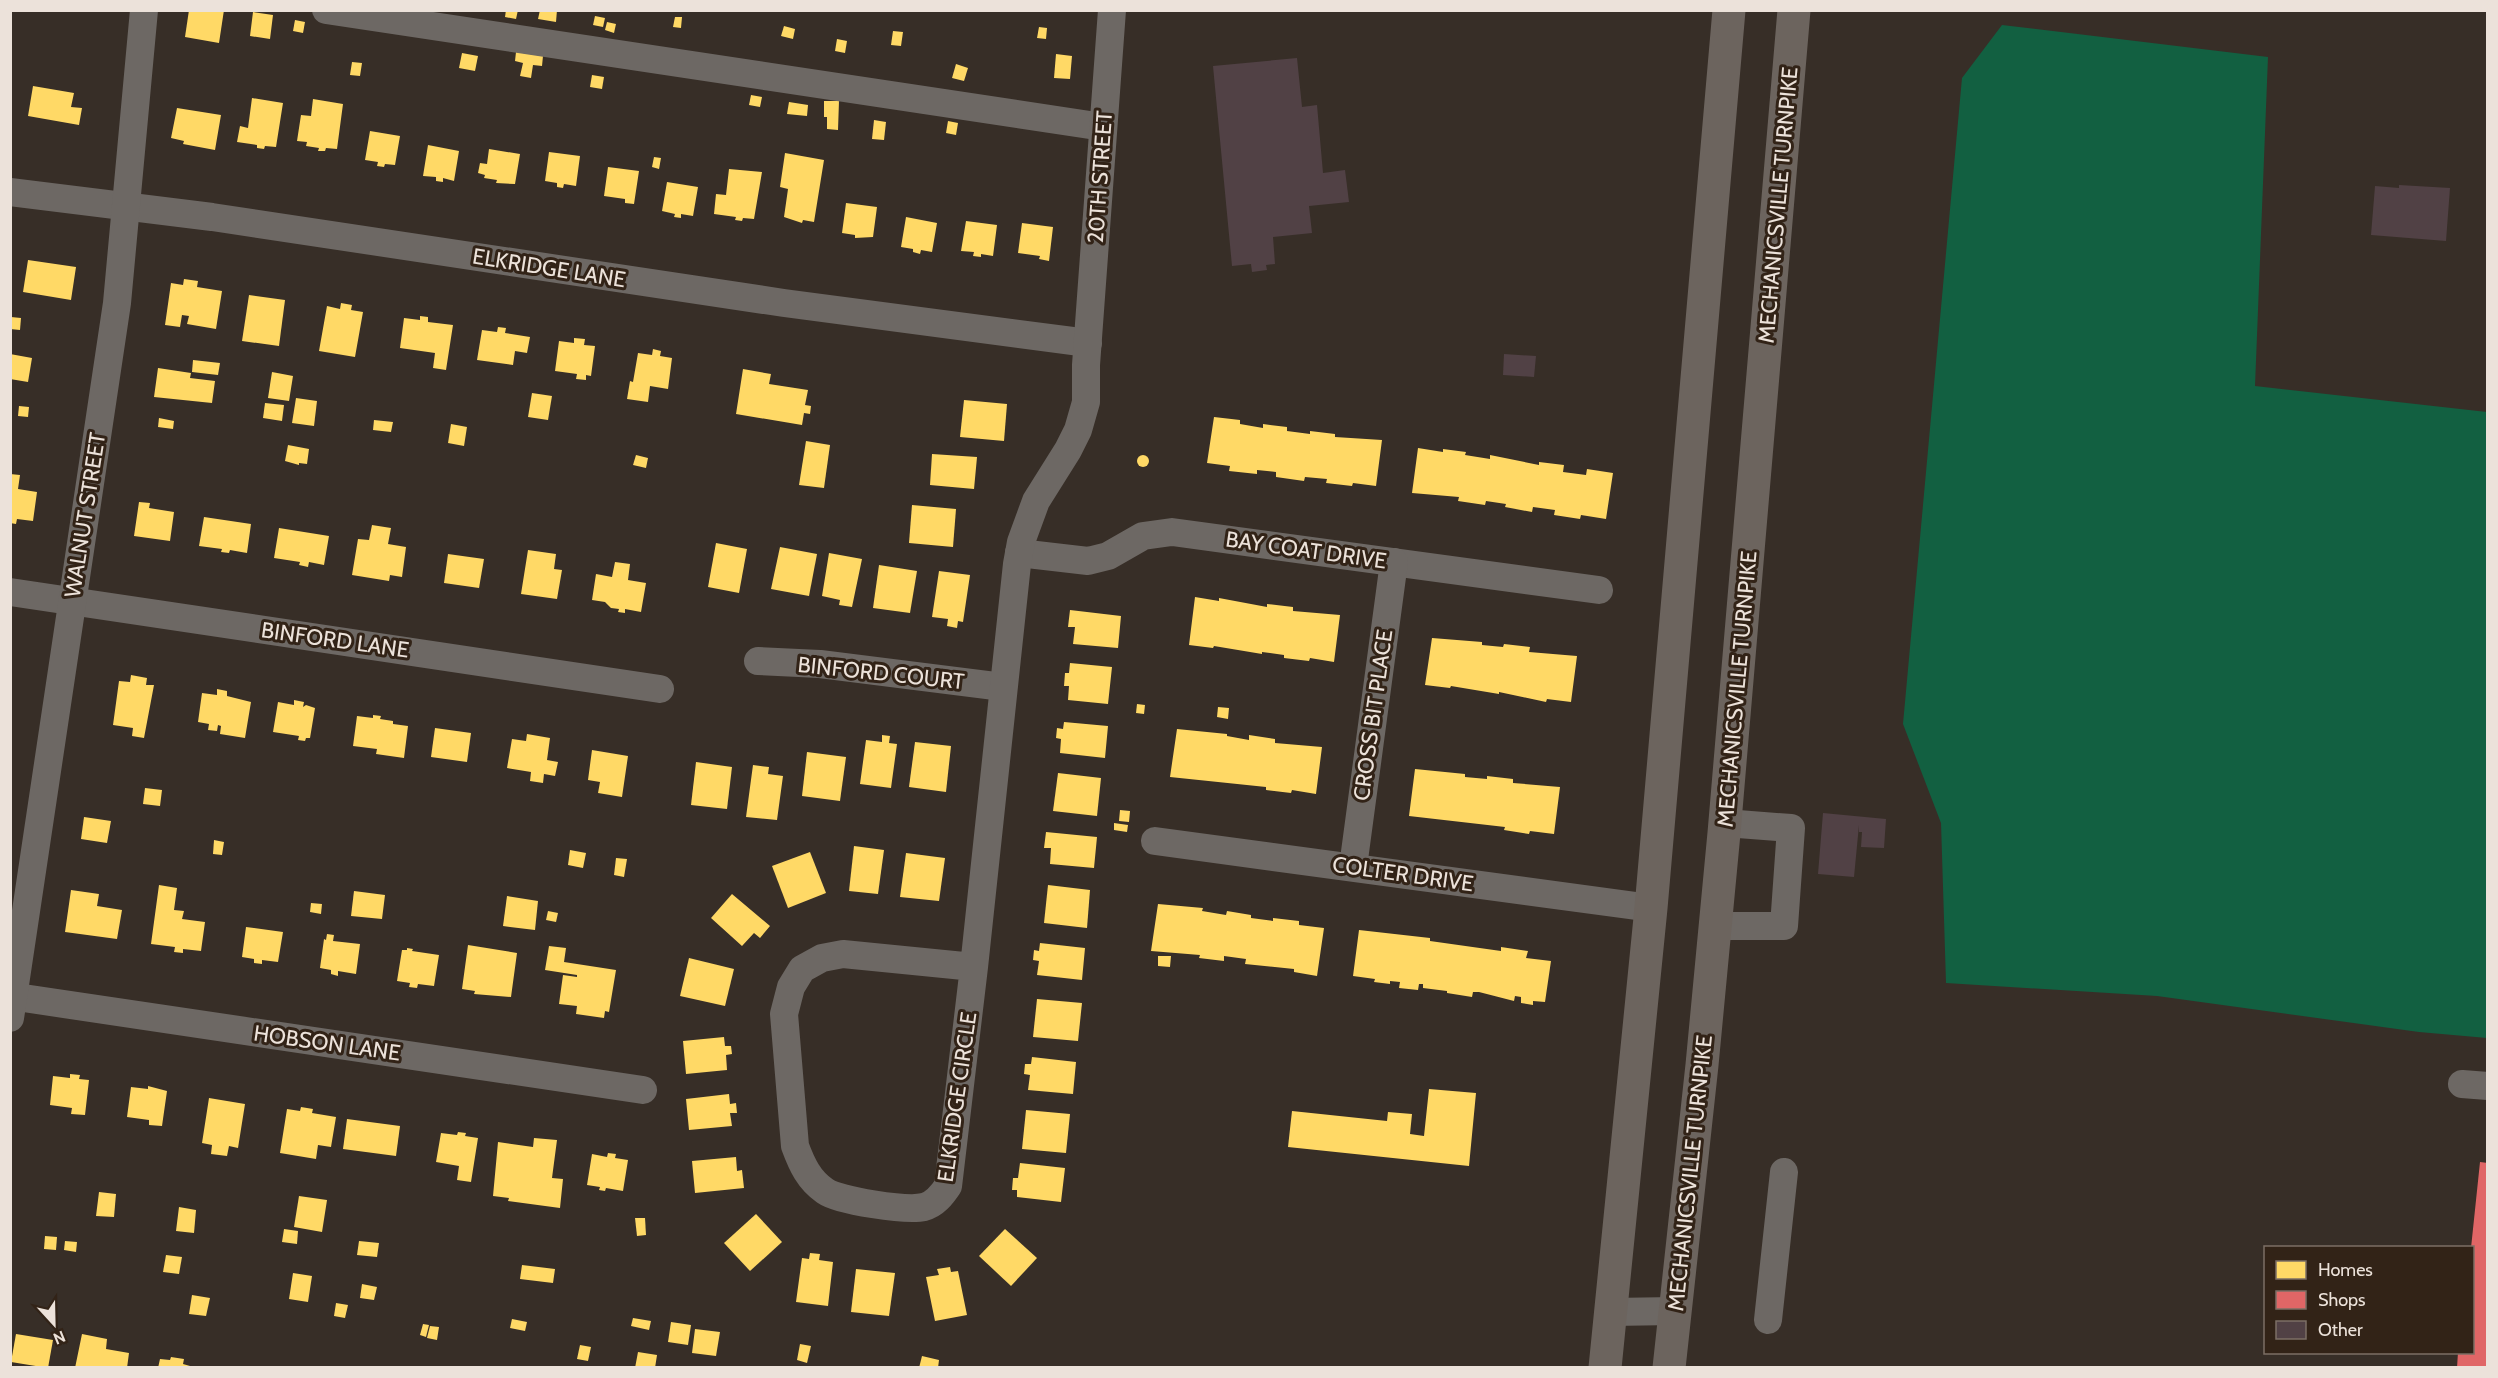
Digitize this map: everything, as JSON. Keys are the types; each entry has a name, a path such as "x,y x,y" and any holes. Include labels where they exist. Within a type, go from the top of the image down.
{"highway":[{"path":"1605,1368 1652,908 1729,10"},
{"name":"MECHANICSVILLE TURNPIKE","path":"1669,1368 1716,926 1794,10"}],"street":[{"name":"WALNUT STREET","path":"12,1003 117,303 144,10"},
{"path":"326,10 1103,127"},
{"name":"20TH STREET","path":"1088,343 1112,10"},
{"name":"ELKRIDGE LANE","path":"10,192 212,217 772,301 1088,343"},
{"name":"ELKRIDGE CIRCLE","path":"974,967 843,954 822,958 802,969 791,987 784,1014 795,1146 802,1165 812,1180 827,1193 844,1200 917,1208 926,1207 939,1198 948,1186 974,967 1019,553 1036,501 1074,441 1083,416 1086,402 1088,343"},
{"name":"BAY COAT DRIVE","path":"1019,553 1088,561 1108,556 1143,536 1172,532 1599,590"},
{"name":"CROSS BIT PLACE","path":"1353,867 1394,562"},
{"name":"BINFORD LANE","path":"10,592 660,689"},
{"name":"BINFORD COURT","path":"758,661 820,664 1003,687"},
{"path":"1716,926 1784,926 1791,828 1725,823"},
{"name":"COLTER DRIVE","path":"1155,841 1652,908"},
{"name":"HOBSON LANE","path":"12,1003 643,1090"},
{"path":"1768,1320 1784,1172"},
{"path":"1611,1312 1675,1311"}],"green space":[{"path":"2002,25 2268,57 2255,386 2487,412 2487,1038 2419,1032 2157,996 1946,983 1941,823 1903,724 1962,78"}],"building: Homes":[{"path":"189,10 224,10 219,43 185,37"},
{"path":"506,10 518,10 516,19 505,17"},
{"path":"540,10 557,10 556,22 538,19"},
{"path":"253,12 273,15 270,39 250,36"},
{"path":"595,16 605,18 603,27 593,25"},
{"path":"675,17 682,17 681,28 673,27"},
{"path":"295,20 305,22 303,33 293,31"},
{"path":"607,22 616,24 614,33 605,30"},
{"path":"784,26 795,29 793,39 781,36"},
{"path":"1039,27 1047,28 1046,39 1037,38"},
{"path":"893,31 903,32 901,46 891,45"},
{"path":"837,39 847,41 845,53 835,51"},
{"path":"516,52 543,56 542,66 533,65 531,78 520,76 523,63 515,61"},
{"path":"462,53 478,56 475,71 459,68"},
{"path":"1056,54 1072,56 1070,79 1054,78"},
{"path":"352,62 362,63 360,76 350,75"},
{"path":"956,64 968,68 964,81 952,78"},
{"path":"592,75 604,77 602,89 590,87"},
{"path":"33,86 74,93 71,107 82,108 79,125 28,116"},
{"path":"751,95 762,97 760,107 749,105"},
{"path":"252,98 283,103 276,147 265,146 264,149 257,148 257,145 237,142 240,126 248,128"},
{"path":"313,99 343,104 337,149 326,148 325,151 318,151 319,148 306,146 307,142 297,141 301,115 311,116"},
{"path":"824,101 839,101 838,130 827,129"},
{"path":"789,102 808,105 807,116 787,114"},
{"path":"177,108 221,115 215,150 183,144 184,141 171,138"},
{"path":"874,120 886,122 884,140 872,139"},
{"path":"948,121 958,123 956,135 946,133"},
{"path":"370,131 400,136 395,165 377,166 378,162 365,160"},
{"path":"428,145 459,151 454,181 443,178 443,182 436,181 436,177 423,176"},
{"path":"489,149 520,154 515,184 496,183 497,180 484,178 485,175 478,173 480,163 487,164"},
{"path":"549,152 580,156 576,186 564,184 563,188 557,187 557,183 545,181"},
{"path":"785,153 824,160 814,222 803,220 802,223 784,217 788,189 780,187"},
{"path":"654,157 661,158 659,169 652,167"},
{"path":"608,167 639,171 634,204 625,203 625,199 604,196"},
{"path":"729,169 762,172 754,219 743,218 742,221 735,220 736,217 714,214 716,194 726,195"},
{"path":"667,182 698,187 693,216 681,214 681,218 674,217 675,214 662,211"},
{"path":"846,203 877,207 873,237 855,238 855,235 842,233"},
{"path":"906,217 937,223 932,252 921,250 920,254 913,252 913,249 901,247"},
{"path":"966,221 997,225 993,256 981,254 981,257 973,256 974,252 961,251"},
{"path":"1022,223 1053,227 1049,261 1039,259 1040,256 1018,253"},
{"path":"28,260 76,267 71,300 23,292"},
{"path":"184,279 198,281 197,287 222,291 216,329 187,324 189,316 182,315 180,327 165,325 171,283 183,285"},
{"path":"249,295 285,300 279,346 242,341"},
{"path":"341,303 352,305 351,310 363,312 355,357 319,351 327,306 340,309"},
{"path":"420,316 428,317 428,322 453,325 446,370 433,368 435,353 400,348 404,318 420,320"},
{"path":"11,317 21,318 20,330 10,329"},
{"path":"498,327 506,328 505,333 530,337 527,353 515,351 513,365 477,360 482,330 497,332"},
{"path":"574,338 585,339 584,345 595,346 591,376 586,375 586,380 576,379 577,374 555,371 559,341 574,343"},
{"path":"653,349 661,351 660,356 672,358 668,389 650,386 648,402 627,399 630,381 633,382 638,353 652,355"},
{"path":"10,354 32,358 28,382 10,379"},
{"path":"193,360 220,363 218,375 192,372"},
{"path":"158,368 191,373 190,378 215,381 212,403 154,397"},
{"path":"743,369 771,374 769,384 808,390 805,405 811,406 810,414 804,413 802,425 736,414"},
{"path":"272,372 293,376 289,401 268,398"},
{"path":"532,393 552,396 548,420 528,417"},
{"path":"296,398 317,401 314,426 292,423"},
{"path":"964,400 1007,404 1004,441 960,437"},
{"path":"265,403 284,405 282,421 263,418"},
{"path":"19,406 29,407 28,417 18,416"},
{"path":"1214,417 1240,420 1240,424 1263,428 1263,424 1287,427 1287,431 1310,434 1310,431 1335,434 1335,437 1382,440 1376,486 1326,483 1327,479 1305,477 1304,481 1276,477 1276,472 1257,470 1257,474 1229,471 1230,466 1207,463"},
{"path":"159,418 174,421 173,429 158,427"},
{"path":"374,420 393,422 391,432 373,430"},
{"path":"451,424 467,427 464,446 448,443"},
{"path":"806,441 830,445 824,488 799,485"},
{"path":"288,445 309,449 307,464 299,463 299,465 285,461"},
{"path":"1418,448 1443,452 1443,449 1466,452 1465,455 1490,459 1490,455 1539,465 1539,462 1564,465 1563,472 1586,475 1587,469 1613,473 1606,519 1581,515 1580,519 1554,515 1555,510 1533,507 1532,512 1505,507 1506,504 1486,501 1485,505 1458,501 1459,497 1412,493"},
{"path":"932,454 977,457 974,489 930,485"},
{"path":"636,455 648,458 646,468 633,465"},
{"path":"1145,455 1149,461 1145,467 1141,467 1137,459"},
{"path":"10,474 20,475 18,489 37,492 33,521 17,519 16,524 10,523"},
{"path":"139,502 150,503 149,508 174,512 170,541 134,536"},
{"path":"912,505 956,509 953,547 909,543"},
{"path":"204,517 251,524 247,553 230,550 229,553 221,552 222,549 199,546"},
{"path":"372,525 391,528 388,544 406,547 402,577 390,575 389,581 352,575 358,539 369,540"},
{"path":"279,528 329,536 324,565 309,562 308,567 299,565 300,562 274,558"},
{"path":"716,543 747,549 739,593 708,587"},
{"path":"780,547 817,554 809,596 771,589"},
{"path":"528,550 556,554 554,569 562,570 557,599 521,594"},
{"path":"829,553 862,559 852,607 839,605 840,600 822,596"},
{"path":"448,554 484,559 479,588 444,583"},
{"path":"615,562 630,564 628,580 646,583 641,612 625,609 625,613 618,612 619,609 611,608 605,602 592,600 596,574 612,577"},
{"path":"879,565 917,571 910,613 873,608"},
{"path":"939,571 970,575 963,622 958,621 957,628 947,626 948,619 932,617"},
{"path":"1195,597 1219,601 1219,598 1267,607 1267,604 1293,607 1293,611 1340,615 1334,662 1310,658 1309,661 1284,658 1284,655 1262,652 1262,654 1214,646 1213,648 1189,645"},
{"path":"1070,610 1121,616 1118,648 1073,644 1075,627 1068,627"},
{"path":"1432,638 1482,642 1482,645 1503,647 1504,644 1530,647 1529,652 1577,656 1571,702 1547,699 1546,702 1499,692 1499,694 1451,686 1450,688 1425,685"},
{"path":"1070,663 1112,667 1108,704 1068,700 1069,686 1064,686 1065,673 1069,673"},
{"path":"131,675 147,678 146,685 154,685 144,738 132,736 133,728 113,725 119,681 130,682"},
{"path":"217,689 227,691 227,696 251,702 245,738 220,734 221,726 218,725 217,731 208,730 209,724 198,722 202,693 217,695"},
{"path":"294,700 304,702 303,707 306,705 315,708 310,738 306,738 305,741 298,740 299,736 273,732 278,702 294,705"},
{"path":"1137,704 1145,705 1144,714 1136,713"},
{"path":"1218,707 1229,708 1228,719 1217,717"},
{"path":"373,715 381,716 380,719 393,721 393,724 408,726 404,758 376,754 377,749 353,746 357,716 373,718"},
{"path":"1064,722 1108,726 1105,758 1060,753 1061,739 1056,738 1057,728 1063,729"},
{"path":"435,728 471,733 467,762 431,757"},
{"path":"1177,729 1227,734 1227,736 1249,740 1249,735 1275,739 1275,743 1322,747 1316,794 1292,790 1291,793 1266,790 1266,787 1170,777"},
{"path":"527,734 550,738 547,760 558,762 555,776 544,774 543,783 530,781 531,772 507,768 512,739 526,741"},
{"path":"882,735 890,736 889,743 897,744 891,788 860,784 866,740 882,742"},
{"path":"915,742 951,746 946,792 909,787"},
{"path":"592,750 628,756 622,797 598,793 600,782 588,780"},
{"path":"807,752 846,757 840,801 802,796"},
{"path":"696,762 732,767 727,809 691,805"},
{"path":"753,765 769,767 768,774 783,776 777,820 746,817"},
{"path":"1415,769 1465,774 1465,777 1487,779 1487,776 1513,779 1513,783 1560,787 1554,834 1530,831 1529,834 1504,830 1505,827 1409,816"},
{"path":"1058,773 1101,778 1097,816 1053,811"},
{"path":"145,788 162,790 160,806 143,804"},
{"path":"1120,810 1130,811 1129,822 1119,821"},
{"path":"84,817 111,821 107,843 81,839"},
{"path":"1114,823 1128,825 1127,832 1114,830"},
{"path":"1046,832 1097,837 1094,868 1050,864 1051,848 1044,848"},
{"path":"214,840 224,842 222,855 213,854"},
{"path":"854,846 884,850 878,894 849,891"},
{"path":"570,850 586,853 583,868 568,865"},
{"path":"810,852 826,893 788,908 772,866"},
{"path":"906,853 945,858 939,901 900,897"},
{"path":"616,858 627,859 624,877 614,875"},
{"path":"159,885 177,888 174,910 184,911 182,919 205,922 201,951 183,949 183,953 174,952 175,947 151,944"},
{"path":"1048,885 1090,890 1087,928 1044,923"},
{"path":"71,890 99,894 97,906 122,910 117,939 65,932"},
{"path":"354,891 385,895 382,919 351,916"},
{"path":"732,894 770,926 760,938 754,933 742,946 711,918"},
{"path":"507,896 538,901 535,930 503,926"},
{"path":"311,903 322,904 321,914 310,912"},
{"path":"1158,904 1203,908 1202,911 1226,915 1227,911 1273,921 1273,918 1299,921 1299,925 1324,928 1317,976 1294,972 1294,969 1245,964 1246,959 1224,956 1224,961 1199,958 1200,955 1151,951"},
{"path":"548,911 558,913 556,922 546,920"},
{"path":"246,927 283,932 278,962 262,960 262,964 254,963 254,959 242,957"},
{"path":"1359,930 1430,938 1430,941 1501,951 1501,947 1528,951 1526,958 1551,961 1545,1002 1533,1001 1533,1005 1521,1003 1521,997 1515,996 1514,1001 1479,992 1473,992 1472,997 1423,988 1423,984 1419,984 1418,990 1399,988 1400,982 1390,981 1390,984 1374,982 1375,979 1353,976"},
{"path":"327,934 334,935 333,941 360,944 356,974 338,971 338,976 331,974 331,970 320,968 324,939 326,940"},
{"path":"1040,943 1085,948 1082,980 1037,975 1039,961 1033,960 1034,950 1039,951"},
{"path":"468,945 517,953 511,997 474,994 475,991 462,989"},
{"path":"549,946 566,948 564,962 616,970 609,1012 605,1011 604,1018 576,1014 577,1006 559,1004 563,975 577,977 577,975 545,970"},
{"path":"407,948 413,949 412,951 439,955 434,986 418,984 417,988 409,987 410,983 397,981 402,950 407,950"},
{"path":"1158,956 1171,956 1170,967 1158,966"},
{"path":"689,958 734,969 725,1006 680,996"},
{"path":"1037,999 1082,1003 1078,1041 1033,1037"},
{"path":"724,1037 725,1046 731,1046 732,1054 726,1055 727,1070 686,1074 683,1041"},
{"path":"1032,1057 1076,1062 1073,1094 1028,1090 1030,1075 1024,1074 1025,1064 1031,1064"},
{"path":"70,1074 80,1075 79,1079 89,1080 85,1115 71,1114 72,1108 50,1105 53,1076 70,1078"},
{"path":"148,1086 167,1091 162,1126 149,1125 149,1120 127,1117 131,1087 148,1089"},
{"path":"1429,1089 1476,1093 1469,1166 1288,1147 1292,1111 1387,1121 1388,1112 1412,1114 1410,1134 1424,1136"},
{"path":"729,1094 730,1104 736,1103 737,1113 730,1113 732,1126 689,1130 686,1099"},
{"path":"209,1098 245,1104 238,1148 229,1146 227,1156 211,1154 212,1145 202,1143"},
{"path":"301,1107 313,1109 312,1113 336,1117 331,1147 318,1145 316,1159 280,1153 287,1109 300,1111"},
{"path":"1026,1110 1070,1114 1066,1153 1022,1149"},
{"path":"347,1119 400,1126 396,1156 343,1149"},
{"path":"458,1132 466,1133 465,1136 478,1138 471,1182 457,1180 459,1166 436,1162 441,1133 457,1135"},
{"path":"534,1138 557,1140 552,1178 563,1179 560,1208 508,1201 509,1198 493,1196 498,1142 533,1147"},
{"path":"608,1153 616,1154 615,1158 628,1160 623,1191 606,1188 605,1191 599,1190 600,1187 587,1185 592,1154 607,1157"},
{"path":"736,1157 737,1171 742,1170 744,1188 695,1193 692,1161"},
{"path":"1020,1163 1065,1168 1061,1202 1017,1197 1017,1190 1012,1190 1013,1178 1018,1178"},
{"path":"99,1192 116,1194 114,1217 96,1216"},
{"path":"299,1196 327,1200 322,1232 294,1227"},
{"path":"179,1207 196,1210 194,1233 176,1231"},
{"path":"756,1214 782,1242 750,1271 724,1243"},
{"path":"635,1218 645,1218 646,1235 637,1236"},
{"path":"284,1229 298,1231 297,1244 282,1242"},
{"path":"1005,1229 1037,1258 1011,1286 979,1256"},
{"path":"45,1236 57,1237 56,1250 44,1249"},
{"path":"65,1241 77,1242 76,1252 64,1250"},
{"path":"359,1241 379,1243 377,1257 357,1255"},
{"path":"810,1253 820,1254 819,1260 833,1262 828,1306 796,1302 802,1258 809,1259"},
{"path":"166,1255 182,1257 179,1274 163,1272"},
{"path":"522,1265 555,1269 553,1283 520,1279"},
{"path":"950,1267 951,1272 958,1271 967,1315 935,1321 926,1277 939,1275 937,1269"},
{"path":"856,1269 895,1273 889,1316 851,1312"},
{"path":"293,1273 312,1276 308,1302 289,1299"},
{"path":"362,1284 377,1287 374,1300 360,1298"},
{"path":"192,1295 210,1298 206,1316 189,1314"},
{"path":"336,1303 348,1305 345,1318 334,1316"},
{"path":"633,1318 651,1321 649,1330 631,1326"},
{"path":"512,1319 527,1322 525,1331 510,1328"},
{"path":"671,1322 691,1325 688,1345 668,1342"},
{"path":"423,1324 429,1325 426,1337 420,1335"},
{"path":"430,1326 439,1327 437,1340 427,1338"},
{"path":"695,1329 720,1332 716,1356 692,1353"},
{"path":"16,1334 53,1340 48,1368 11,1362"},
{"path":"82,1334 107,1339 106,1349 129,1353 127,1368 75,1368"},
{"path":"800,1344 811,1346 807,1363 797,1360"},
{"path":"580,1345 591,1347 588,1361 577,1359"},
{"path":"638,1352 657,1355 655,1368 635,1368"},
{"path":"922,1356 939,1360 938,1368 919,1368"},
{"path":"171,1357 184,1359 183,1364 197,1368 158,1368 160,1359 170,1360"}],"building: Shops":[{"path":"2480,1162 2488,1163 2488,1368 2457,1368 2458,1354 2474,1354 2474,1246 2471,1246"}],"building: Other":[{"path":"1297,58 1302,107 1317,105 1323,173 1345,170 1349,202 1309,206 1312,233 1273,237 1275,264 1266,265 1267,270 1252,272 1251,264 1232,266 1213,66"},
{"path":"2399,185 2450,188 2446,241 2371,235 2375,186 2399,188"},
{"path":"1504,354 1536,356 1534,377 1503,375"},
{"path":"1823,813 1886,819 1884,848 1861,847 1862,832 1859,832 1859,825 1854,877 1818,874"}]}
